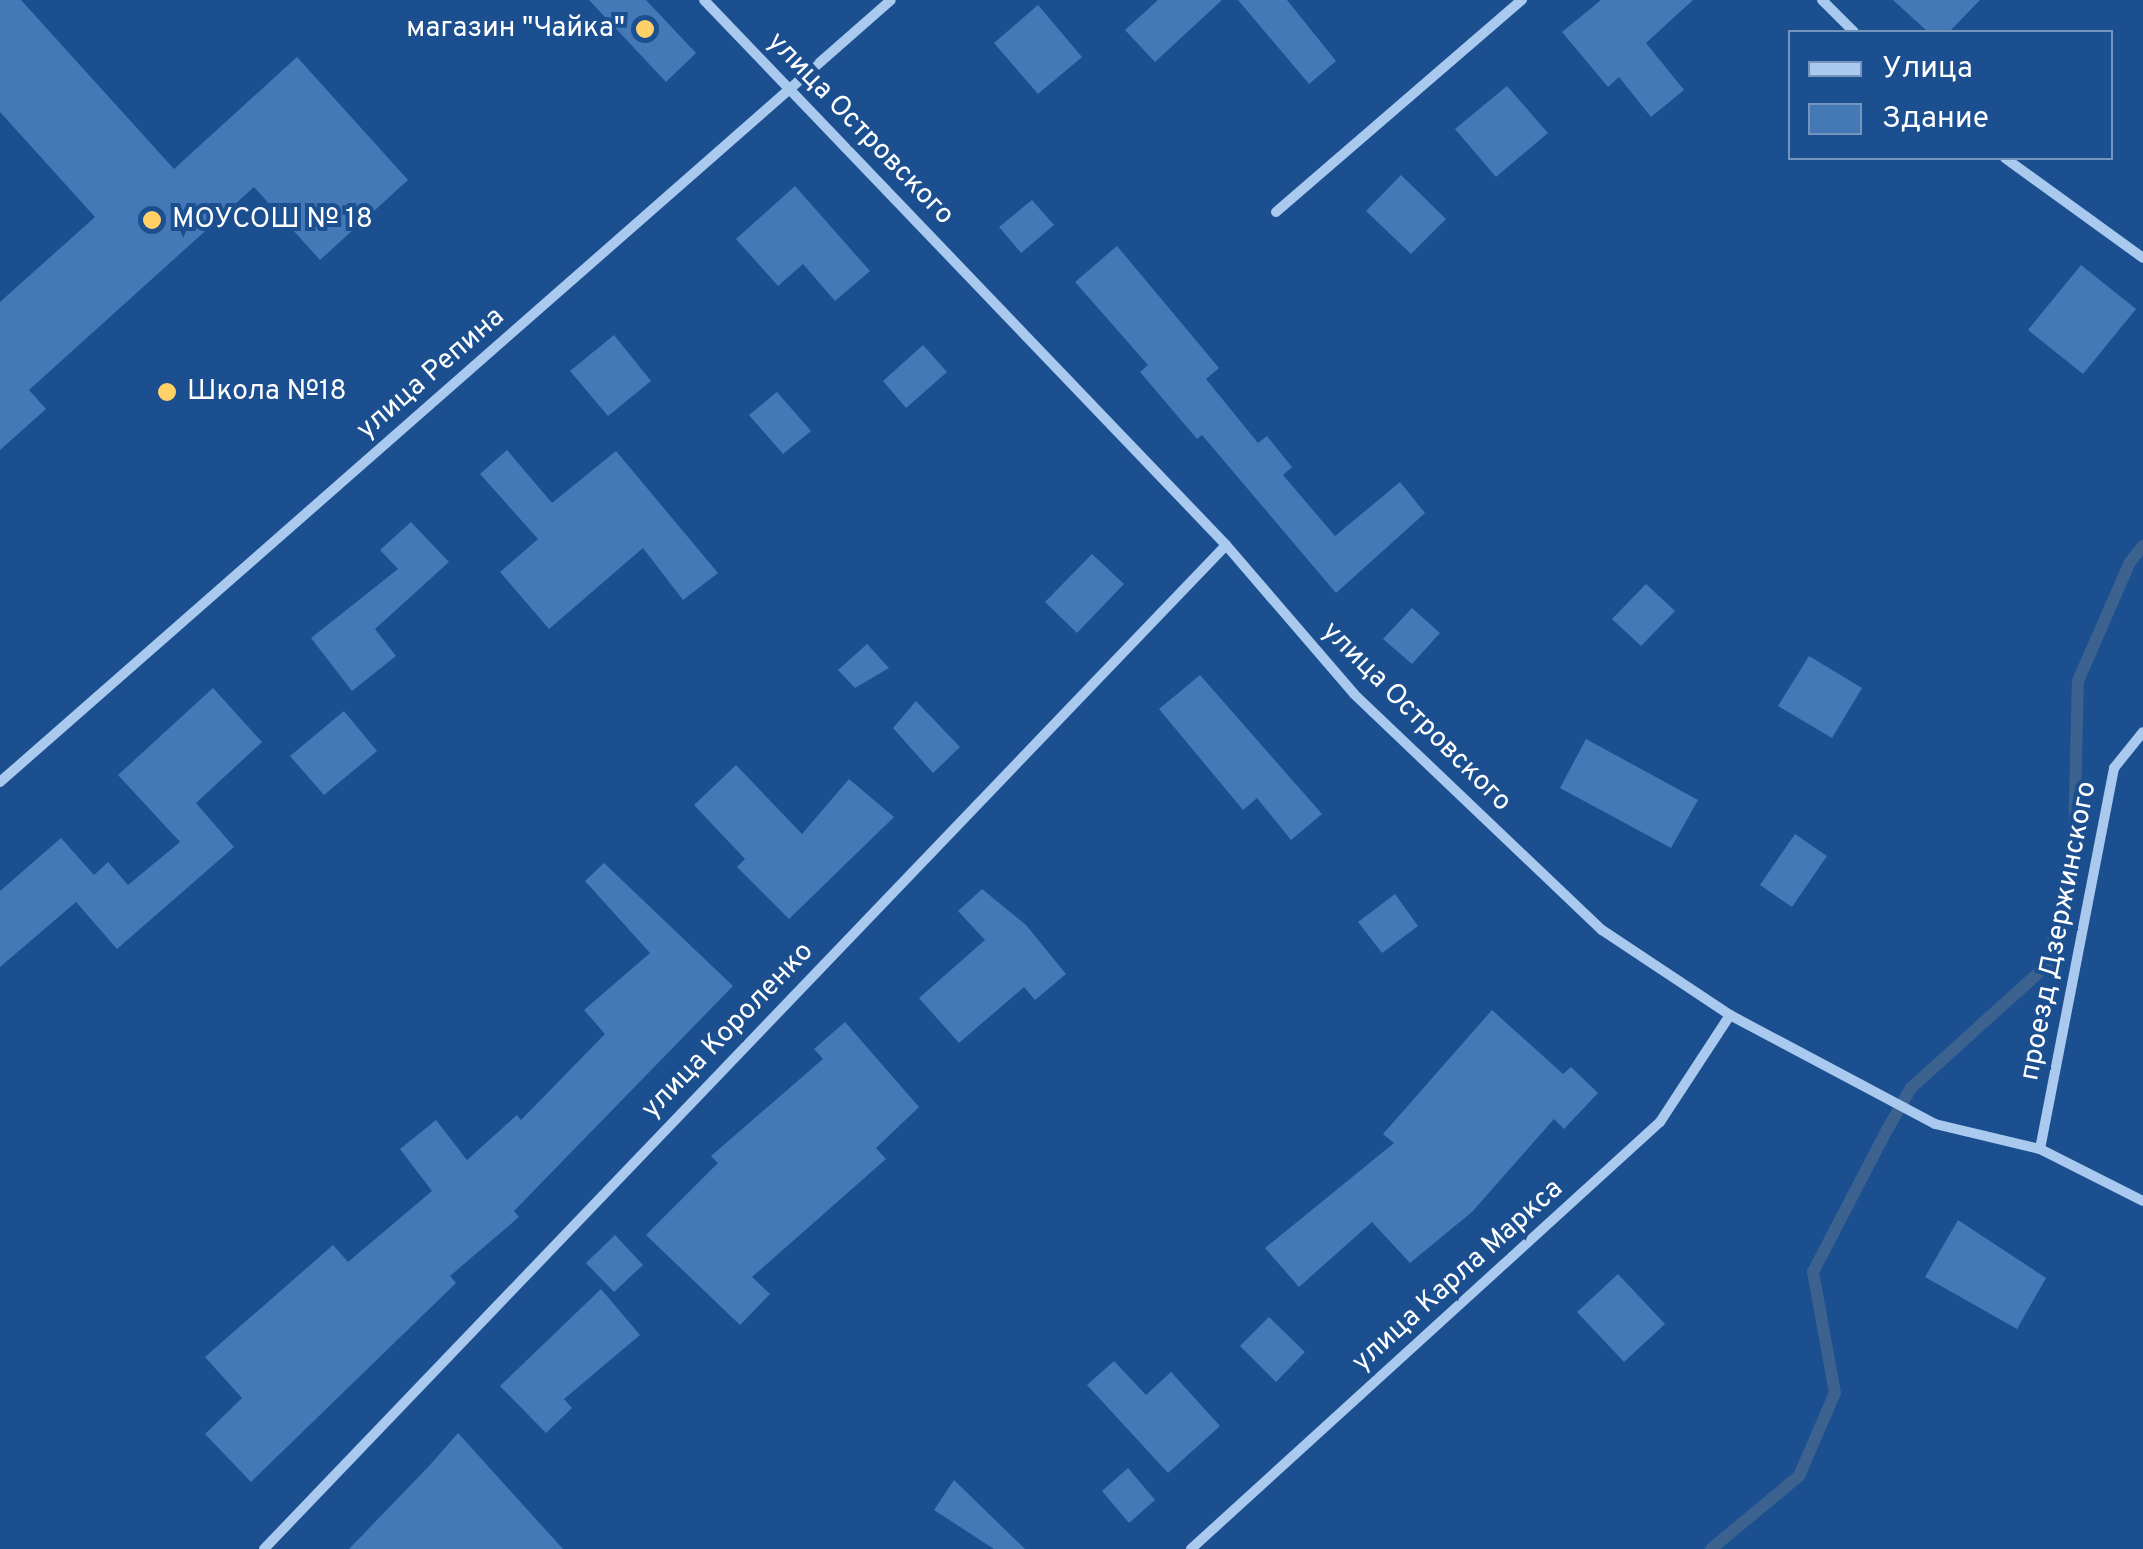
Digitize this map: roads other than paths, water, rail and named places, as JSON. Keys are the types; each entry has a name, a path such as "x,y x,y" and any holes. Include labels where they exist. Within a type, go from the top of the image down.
{"street":[{"name":"улица Островского","path":"704,0 1226,545 1354,694 1602,930 1730,1015 1871,1092 1935,1124 2040,1149 2143,1201"},
{"name":"улица Репина","path":"0,782 891,0"},
{"path":"1276,212 1522,0"},
{"path":"1822,0 1852,30"},
{"path":"2008,160 2143,258"},
{"name":"улица Короленко","path":"264,1549 1226,545"},
{"name":"проезд Дзержинского","path":"2040,1149 2114,768 2143,732"},
{"name":"улица Карла Маркса","path":"1191,1549 1660,1122 1730,1015"}],"waterway":[{"path":"1711,1549 1799,1476 1835,1393 1813,1272 1911,1088 2048,964 2074,842 2078,681 2130,562 2143,546"}],"place":[{"name":"магазин \"Чайка\"","path":"645,29"},
{"name":"МОУСОШ № 18","path":"152,220"},
{"name":"Школа №18","path":"167,392"}]}
